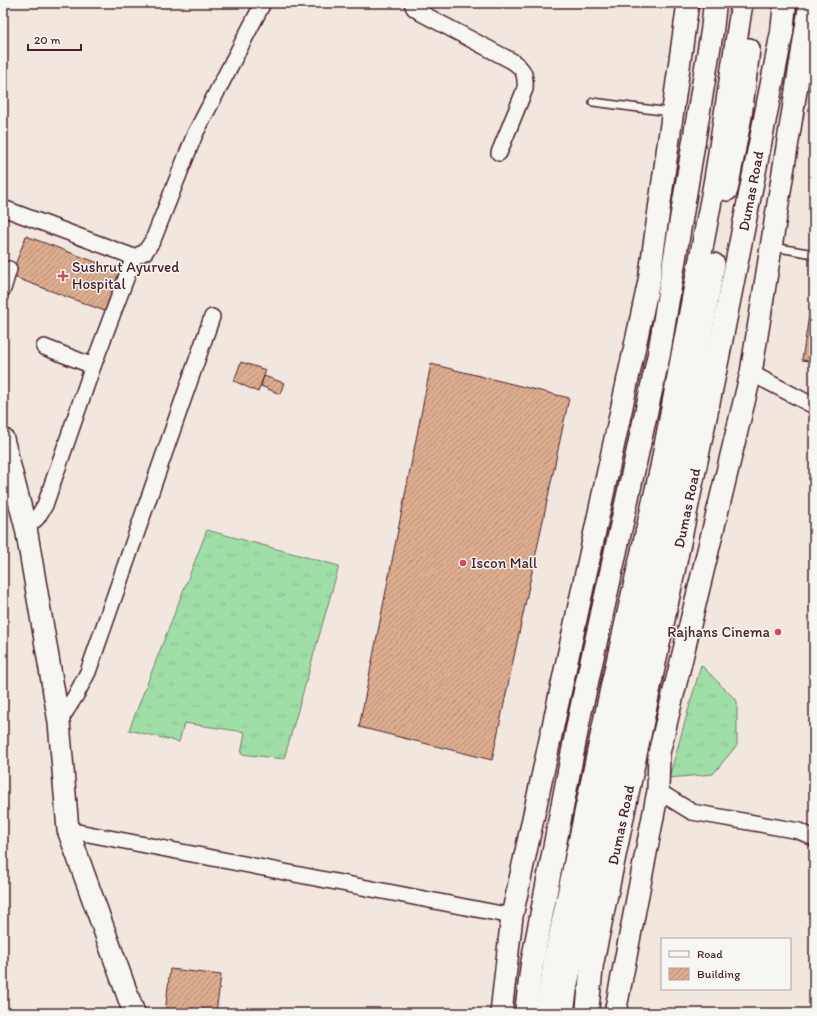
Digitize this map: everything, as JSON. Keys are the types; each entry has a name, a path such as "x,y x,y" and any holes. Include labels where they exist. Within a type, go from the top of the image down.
{"main road":[{"path":"526,1013 532,964 580,714 659,354 712,31 715,3"},
{"name":"Dumas Road","path":"587,1013 592,964 718,357 782,32 785,3"}],"street":[{"path":"3,208 134,256 145,252 154,240 195,134 263,3"},
{"path":"412,3 414,8 421,13 512,61 524,72 526,78 526,89 499,153"},
{"path":"501,1013 512,916 649,281 688,3"},
{"path":"547,1013 554,962 612,684 661,467 715,179 742,3"},
{"path":"563,1013 567,984 615,751 681,443 741,116 754,3"},
{"path":"615,1013 658,791 659,753 751,373 771,247 807,73 810,3"},
{"path":"26,528 37,518 45,505 93,366 134,256"},
{"path":"3,289 9,270"},
{"path":"59,722 88,672 212,317"},
{"path":"44,347 93,366"},
{"path":"751,373 814,406"},
{"path":"3,439 26,528 59,722 68,830 134,1013"},
{"path":"658,791 692,812 799,832 814,838"},
{"path":"68,830 512,916"}],"lane":[{"path":"593,102 672,112"},
{"path":"771,247 814,254"}],"green space":[{"path":"207,530 339,566 284,759 241,754 245,732 184,723 179,742 129,730"},
{"path":"701,665 737,701 737,745 713,774 669,778"}],"building":[{"path":"26,236 125,273 110,313 11,276"},
{"path":"814,283 814,362 802,360"},
{"path":"241,362 266,370 258,392 234,381"},
{"name":"Iscon Mall","path":"431,364 569,398 492,760 359,727"},
{"path":"264,376 284,383 280,394 261,386"},
{"path":"170,969 221,975 216,1013 165,1013"}],"place":[{"name":"Sushrut Ayurved Hospital","path":"63,276"},
{"name":"Iscon Mall","path":"463,563"},
{"name":"Rajhans Cinema","path":"778,632"}]}
